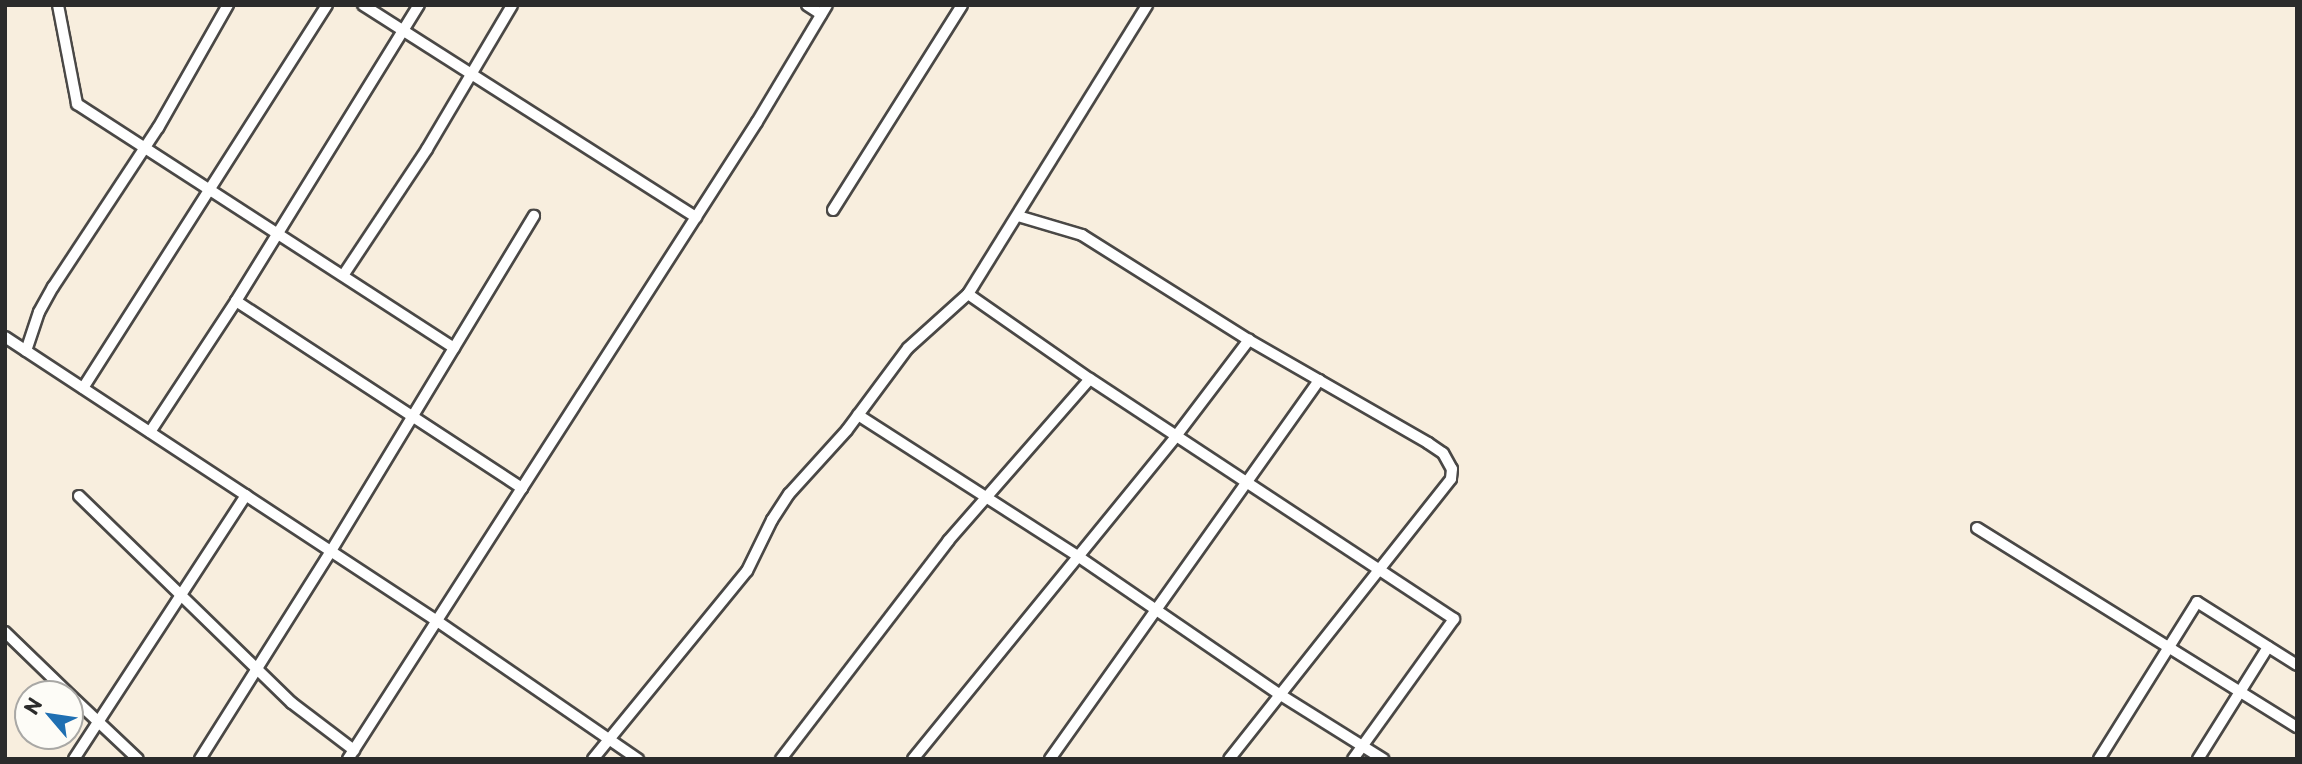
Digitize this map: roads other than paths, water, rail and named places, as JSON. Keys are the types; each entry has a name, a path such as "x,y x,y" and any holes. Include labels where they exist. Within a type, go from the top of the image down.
{"street":[{"path":"58,5 77,104 344,274 454,348"},
{"path":"26,351 39,312 52,287 145,147 228,5"},
{"path":"83,388 327,5"},
{"path":"363,5 696,217"},
{"path":"150,432 236,301 419,5"},
{"path":"344,274 428,149 512,5"},
{"path":"79,496 180,597 351,755 696,217 824,10 807,5"},
{"path":"833,210 962,5"},
{"path":"593,759 747,571 772,520 789,494 858,415 908,348 968,294 1147,5"},
{"path":"201,759 534,216"},
{"path":"1018,216 1082,235 1249,340 1443,453 1452,469 1451,479 1229,759"},
{"path":"968,294 1090,379 1454,619 1353,759"},
{"path":"236,301 522,488"},
{"path":"5,337 437,621 638,759"},
{"path":"913,759 1076,555 1176,436 1249,340"},
{"path":"781,759 948,541 1090,379"},
{"path":"1049,759 1319,380"},
{"path":"858,415 1076,555 1279,694 1384,759"},
{"path":"74,759 246,495"},
{"path":"1977,528 2297,727"},
{"path":"2099,759 2197,602 2297,665"},
{"path":"5,632 54,680"},
{"path":"2198,759 2268,647"},
{"path":"84,709 138,759"}]}
